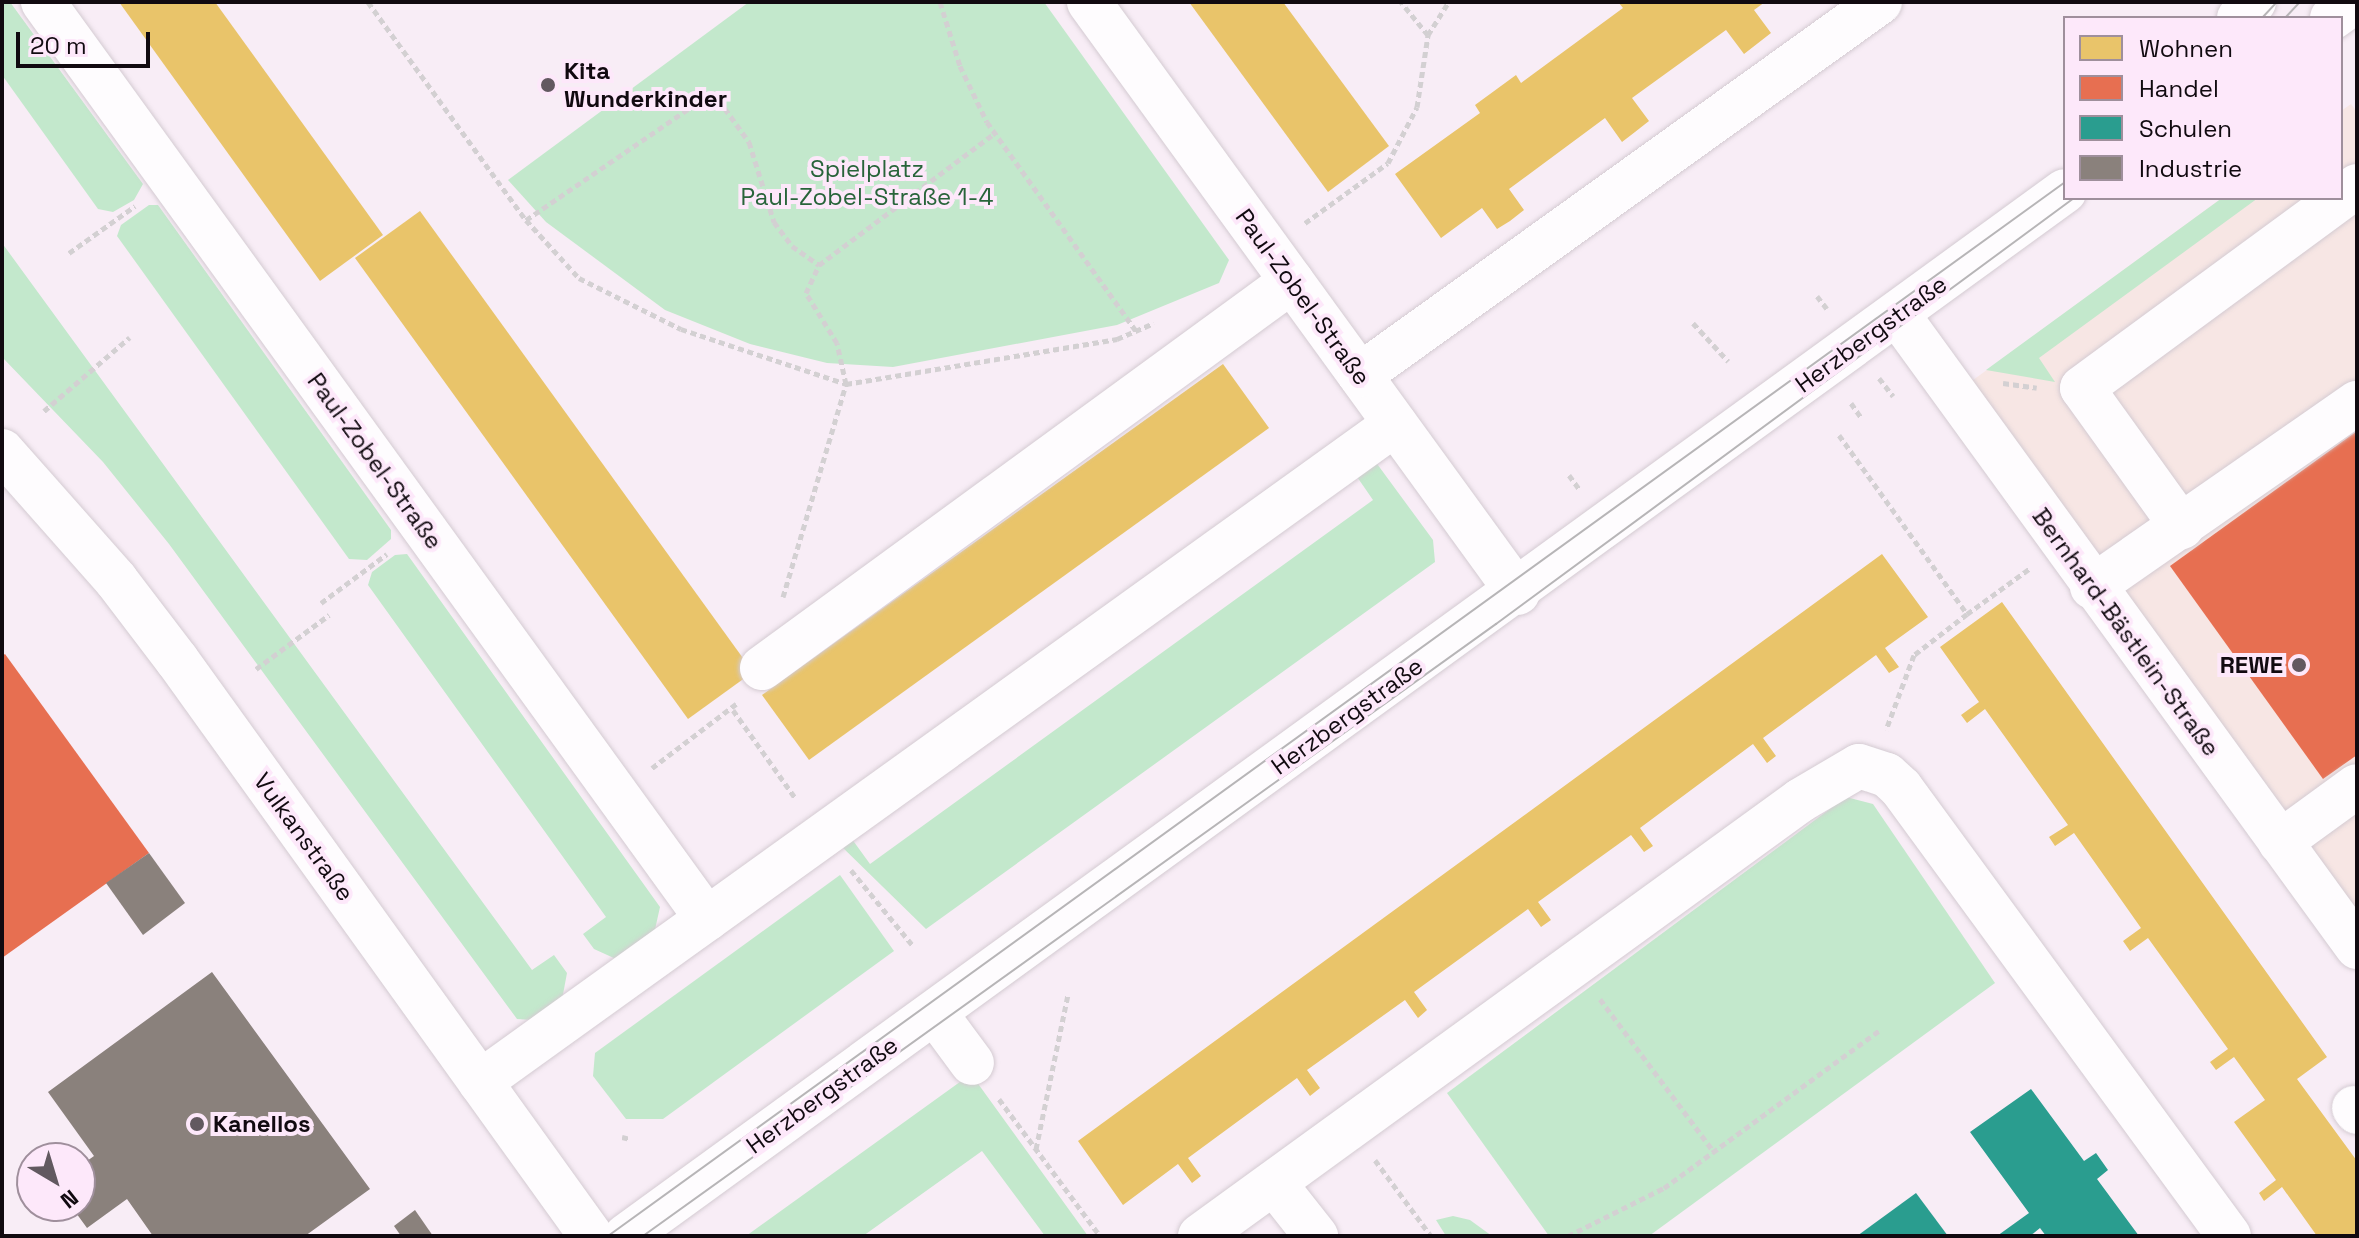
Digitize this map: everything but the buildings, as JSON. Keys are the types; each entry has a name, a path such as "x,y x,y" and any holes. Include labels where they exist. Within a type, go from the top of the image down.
{"street":[{"name":"Paul-Zobel-Straße","path":"43,2 707,919"},
{"name":"Paul-Zobel-Straße","path":"1089,2 1518,593"},
{"path":"1360,375 1880,2"},
{"path":"2335,16 2354,2"},
{"name":"Herzbergstraße","path":"626,1236 1518,593 2063,192"},
{"path":"2182,527 2082,388 2338,200"},
{"path":"762,668 1280,265"},
{"name":"Bernhard-Bästlein-Straße","path":"1898,315 2092,587 2357,947"},
{"path":"2092,587 2357,403"},
{"path":"480,1082 1395,424"},
{"name":"Vulkanstraße","path":"2,451 116,580 177,660 591,1236"},
{"path":"1200,1236 1801,800 1865,767 1901,788 2229,1236"},
{"path":"2280,842 2357,786"},
{"path":"935,1013 972,1063"},
{"path":"1274,1183 1316,1236"}],"path":[{"path":"368,2 526,220 579,278 681,329 846,384 1117,339 1165,318"},
{"path":"940,2 960,66 995,133 1136,331"},
{"path":"1401,2 1428,35"},
{"path":"1280,265 1388,163 1417,107 1428,35 1449,2"},
{"path":"526,220 713,92 749,142 774,222 792,246 819,265"},
{"path":"846,384 837,343 806,293 819,265 995,133"},
{"path":"69,253 140,203"},
{"path":"1693,323 1728,361"},
{"path":"44,411 130,337"},
{"path":"1998,382 2049,390 2082,388"},
{"path":"1839,435 1967,614"},
{"path":"1865,767 1914,655 2062,545"},
{"path":"321,603 391,551"},
{"path":"256,669 329,615"},
{"path":"1574,965 1714,1152"},
{"path":"1036,1150 1068,994"},
{"path":"1568,1236 1664,1188 1880,1030"},
{"path":"972,1063 1100,1236"},
{"path":"1351,1127 1431,1236"},
{"path":"622,1137 630,1139"}],"shaded area":[{"path":"2351,104 2357,112 2357,915 1969,383 2219,200 2343,200 2343,110"}],"green space":[{"path":"2,2 10,2 143,184 134,200 113,212 98,209 2,75"},
{"name":"Spielplatz Paul-Zobel-Straße 1-4","path":"749,2 1044,2 1229,260 1219,283 1117,325 893,367 827,363 750,344 665,310 546,222 508,180"},
{"path":"2219,200 2255,200 2039,358 2055,382 1986,370"},
{"path":"149,205 158,205 391,530 391,539 367,560 349,559 117,236 121,225"},
{"path":"2,243 532,970 554,955 567,973 561,1005 533,1020 517,1019 169,544 103,462 2,357"},
{"path":"1372,457 1433,540 1435,562 926,929 838,843 849,835 870,864 1373,500 1353,471"},
{"path":"407,554 660,907 654,934 616,959 594,949 583,934 606,917 368,585 372,572 395,555"},
{"path":"1846,797 1873,804 1995,983 1649,1236 1549,1236 1447,1093"},
{"path":"840,875 894,951 663,1119 626,1119 593,1076 595,1053"},
{"path":"971,1074 1088,1236 1045,1236 982,1151 863,1236 746,1236"},
{"path":"1453,1216 1470,1220 1492,1236 1446,1236 1436,1220"}],"tram line":[{"path":"2264,16 2277,2"},
{"path":"2287,16 2300,2"},
{"path":"608,1236 2063,183"},
{"path":"643,1236 1496,624 2071,200"}],"place":[{"name":"Kita Wunderkinder","path":"548,85"},
{"name":"REWE","path":"2299,665"},
{"name":"Kanellos","path":"197,1124"}]}
